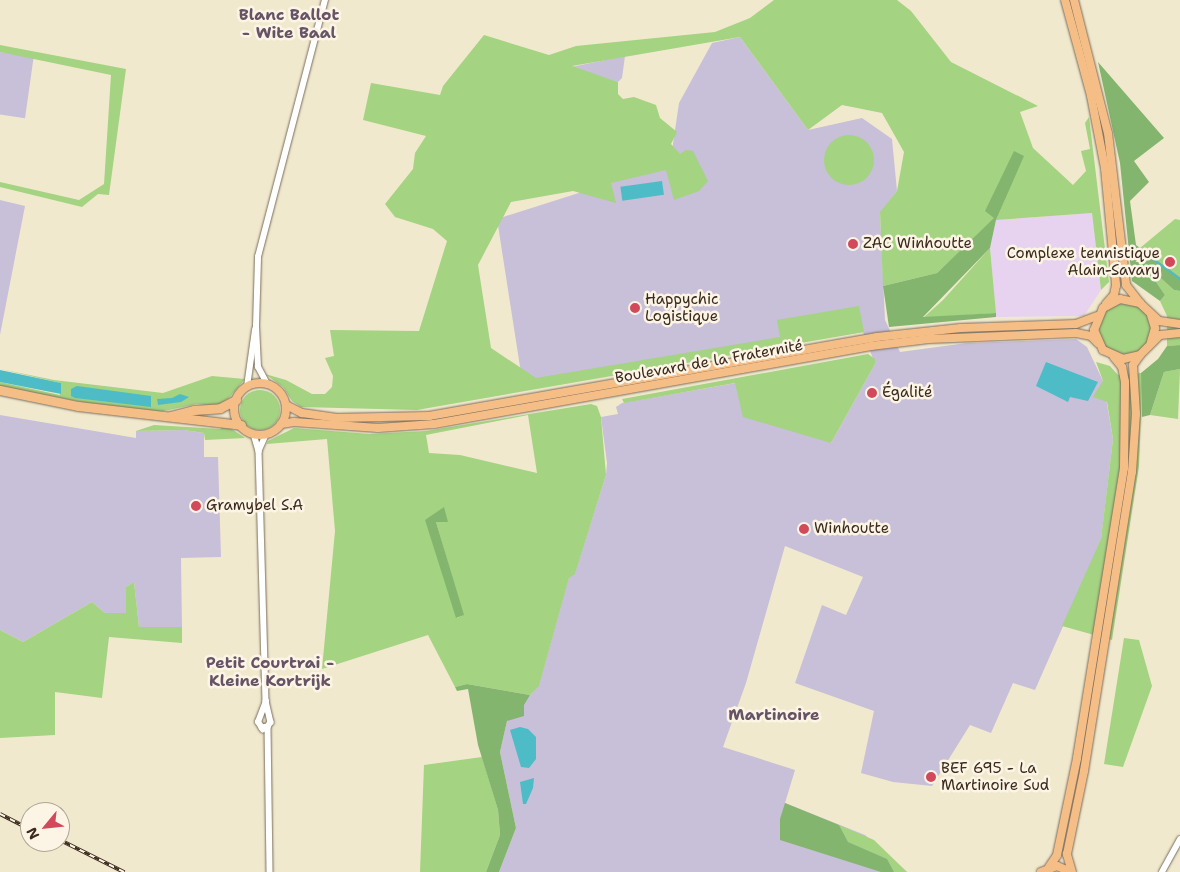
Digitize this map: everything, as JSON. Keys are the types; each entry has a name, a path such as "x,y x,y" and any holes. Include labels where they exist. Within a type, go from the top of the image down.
{"highway":[{"path":"0,390 78,406 240,425"},
{"path":"167,416 194,410 220,408 236,400"}],"main road":[{"path":"1042,872 1049,867 1057,855 1077,758 1122,479 1126,391 1122,367 1098,343 1094,330 1097,316 1114,295 1116,285 1105,168 1091,96 1065,0"},
{"path":"1074,0 1108,133 1126,285 1150,314 1159,321 1180,324"},
{"path":"1106,304 1125,298 1140,303"},
{"path":"1150,314 1155,328 1152,342"},
{"name":"Boulevard de la Fraternité","path":"286,405 321,416 372,419 429,416 877,337 961,328 1076,324 1097,316"},
{"path":"1071,872 1067,854 1084,771 1132,472 1136,414 1133,365 1160,335 1180,332"},
{"name":"Boulevard de la Fraternité","path":"281,424 294,422 378,428 434,424 862,348 929,339 1076,333 1090,336 1098,343"},
{"path":"1114,357 1127,359 1140,355"},
{"path":"266,384 279,392 286,405 281,424 266,434 254,434 240,425 235,413 236,400 248,387 266,384"},
{"path":"1049,867 1060,866 1071,872"}],"street":[{"path":"266,384 258,367 256,326 258,257 325,0"},
{"path":"248,387 256,326"},
{"path":"254,434 259,451 266,701 269,718 265,728 270,872"},
{"path":"259,451 266,434"},
{"path":"265,728 258,724 266,701"},
{"path":"260,717 269,718"},
{"path":"1162,872 1180,840"}],"shaded area":[{"path":"740,37 808,130 862,118 892,139 897,191 880,213 885,320 900,352 967,343 1076,339 1087,347 1103,381 1113,439 1101,540 1035,690 1013,683 991,733 970,725 932,786 893,782 861,773 874,711 795,683 822,605 846,615 863,577 785,546 746,683 723,747 795,770 785,803 865,835 907,872 499,872 516,828 500,752 507,721 539,685 569,577 575,573 606,475 607,463 601,417 618,414 616,407 622,403 736,383 831,443 875,364 863,332 523,386 497,219 670,164 679,103 712,43"},
{"path":"0,52 34,57 25,118 0,115"},
{"path":"625,56 622,78 618,82 571,67"},
{"path":"0,200 25,206 0,335"},
{"path":"1092,213 1101,290 1084,316 996,317 990,248 996,220"},
{"path":"0,415 136,438 136,431 184,430 204,433 204,457 218,457 221,557 181,558 182,627 139,627 134,582 126,587 126,613 105,613 92,602 23,642 0,630"}],"green space":[{"path":"774,0 897,0 911,11 951,62 1038,106 1020,112 1033,148 1073,185 1086,171 1081,151 1090,149 1085,123 1089,117 1109,282 1101,290 1092,213 996,220 1023,156 995,218 937,273 883,286 880,212 897,191 904,152 882,113 842,105 808,130 740,37 572,66 618,82 618,94 623,99 634,97 656,105 660,118 677,132 671,144 680,154 686,150 693,151 708,181 699,191 674,200 666,170 611,183 616,203 573,191 511,202 478,265 491,348 536,378 780,337 777,320 859,306 864,332 417,410 301,407 292,401 283,387 265,374 286,380 312,394 325,394 332,387 333,376 325,358 334,356 330,330 419,331 447,241 433,229 395,217 385,204 413,169 415,153 426,136 363,120 371,83 440,95 443,86 484,35 549,55 576,46 715,32 750,18"},
{"path":"0,45 126,69 109,195 98,194 82,207 0,187 0,182 79,200 104,184 111,75 0,52"},
{"path":"1098,62 1164,138 1134,161 1149,182 1130,201 1136,245 1180,277 1180,291 1174,290 1155,273 1152,276 1165,295 1160,301 1132,281 1120,163"},
{"path":"844,135 854,135 867,142 874,155 874,165 867,178 854,185 844,185 835,181 828,174 824,165 824,155 828,146 835,139"},
{"path":"1014,151 1024,156 996,220 990,248 923,317 996,313 996,317 889,327 883,286 937,273 994,218 985,211"},
{"name":"Complexe tennistique Alain-Savary","path":"1175,219 1180,220 1180,277 1140,248"},
{"path":"990,248 996,313 923,318 943,300"},
{"path":"1155,273 1174,290 1180,291 1180,345 1167,346 1167,316 1160,301 1165,295 1152,276"},
{"path":"1125,303 1139,307 1147,315 1151,329 1147,343 1139,351 1125,355 1111,351 1103,343 1099,329 1103,315 1111,307"},
{"path":"1180,345 1180,369 1164,372 1150,415 1142,417 1141,373 1158,359 1167,346"},
{"path":"868,354 875,359 875,364 831,443 743,417 735,383 624,403 622,399"},
{"path":"1096,362 1110,366 1118,375 1141,373 1142,384 1139,466 1112,640 1062,626 1101,539 1113,439 1107,402 1093,397 1103,381"},
{"path":"0,369 54,380 163,393 212,376 245,379 229,398 217,406 197,404 159,412 91,404 0,386 0,382 60,395 61,383"},
{"path":"1180,369 1178,419 1150,415 1164,372"},
{"path":"260,390 271,393 277,399 280,410 277,421 271,427 260,430 249,427 243,421 240,410 243,399 249,393"},
{"path":"591,404 597,406 601,417 606,475 575,574 569,578 539,686 530,695 467,684 455,687 428,635 322,669 335,531 327,439 267,444 268,441 294,428 370,434 426,431","holes":["528,415 537,473 460,455 429,453 426,435","426,521 448,521 436,522 463,615 457,618"]},
{"path":"154,425 220,429 226,425 245,438 205,440 204,433 184,430 136,431"},
{"path":"444,507 448,522 436,522 464,615 456,618 425,520"},
{"path":"134,582 139,627 182,627 182,643 109,637 102,698 55,692 55,735 0,738 0,630 23,642 92,602 105,613 126,613 126,587"},
{"path":"1124,638 1139,640 1152,686 1123,767 1104,764"},
{"path":"467,684 530,695 524,705 524,716 507,721 500,752 516,828 499,872 486,872 500,835 498,810 478,745 468,689 457,691 455,687"},
{"path":"482,757 498,810 500,835 486,872 420,872 424,765"},
{"path":"785,803 839,825 848,842 887,859 894,872 881,872 780,840 780,819"},
{"path":"839,825 874,840 907,872 894,872 887,859 848,842"}],"water":[{"path":"662,181 664,195 622,201 620,187"},
{"path":"1046,362 1098,382 1088,401 1070,397 1068,402 1036,386"},
{"path":"0,370 61,383 61,394 0,382"},
{"path":"77,386 151,396 151,407 75,398 71,396 71,389"},
{"path":"180,394 189,397 181,402 158,405 157,399 172,398"},
{"path":"520,727 528,729 536,737 536,759 529,768 521,767 510,730"},
{"path":"534,778 533,788 526,804 523,804 520,782"}],"waterway":[{"path":"1138,248 1180,279"}],"railway":[{"path":"0,814 20,824"},
{"path":"70,845 124,872"}],"place":[{"name":"ZAC Winhoutte","path":"853,244"},
{"name":"Complexe tennistique Alain-Savary","path":"1170,262"},
{"name":"Happychic Logistique","path":"635,308"},
{"name":"Égalité","path":"872,393"},
{"name":"Gramybel S.A","path":"196,506"},
{"name":"Winhoutte","path":"804,529"},
{"name":"BEF 695 - La Martinoire Sud","path":"931,777"}],"district":[{"name":"Blanc Ballot - Wite Baal","path":"289,24"},
{"name":"Petit Courtrai - Kleine Kortrijk","path":"270,672"},
{"name":"Martinoire","path":"774,715"}]}
